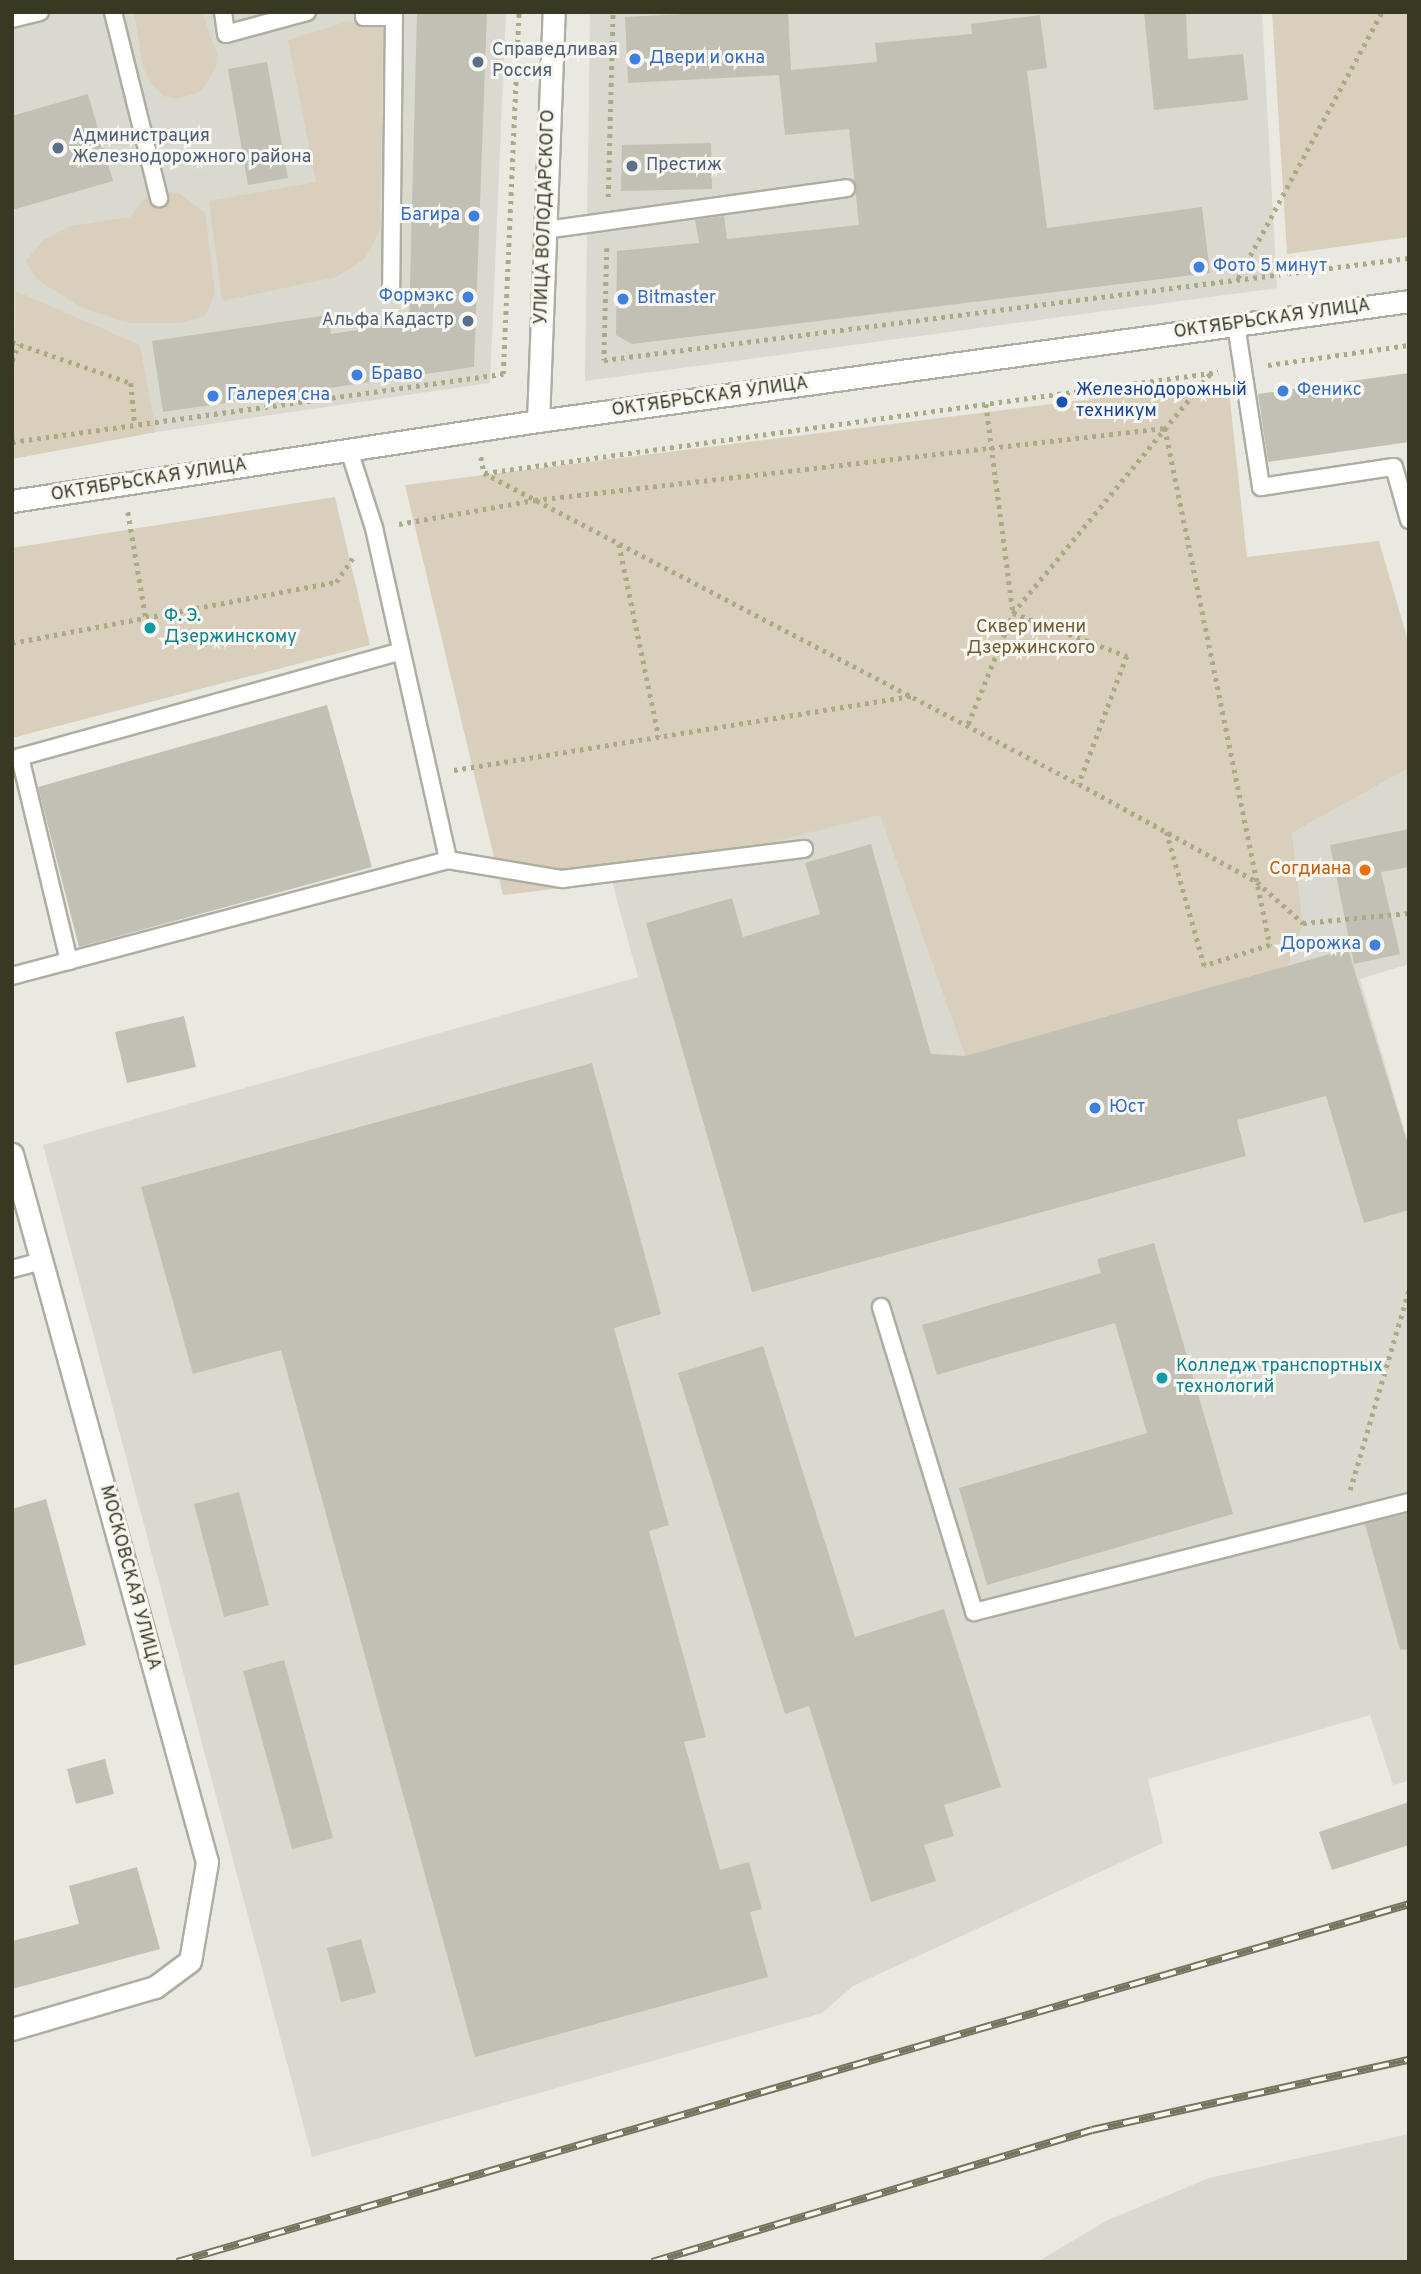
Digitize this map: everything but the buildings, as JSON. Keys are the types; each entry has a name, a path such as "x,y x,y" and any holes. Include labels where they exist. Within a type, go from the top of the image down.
{"street":[{"name":"УЛИЦА ВОЛОДАРСКОГО","path":"538,421 554,12"},
{"name":"ОКТЯБРЬСКАЯ УЛИЦА","path":"12,501 538,421 1409,301"},
{"name":"МОСКОВСКАЯ УЛИЦА","path":"12,1154 207,1862 190,1961 155,1987 12,2029"}],"lane":[{"path":"12,19 40,12"},
{"path":"113,12 159,198"},
{"path":"223,12 226,34 307,12"},
{"path":"364,12 364,17 394,17 391,291"},
{"path":"545,230 846,188"},
{"path":"1236,325 1261,487 1394,467 1409,520"},
{"path":"349,450 374,528 448,860"},
{"path":"69,961 20,757 401,651"},
{"path":"12,976 448,860 562,879 804,849"},
{"path":"12,1269 41,1261"},
{"path":"881,1307 974,1612 1409,1502"}],"path":[{"path":"12,442 503,373 519,12"},
{"path":"613,12 604,360 1409,258"},
{"path":"1238,278 1382,12"},
{"path":"12,342 131,383 135,425"},
{"path":"12,361 19,344"},
{"path":"484,473 1409,345"},
{"path":"968,724 1013,613 1211,373"},
{"path":"986,404 1013,613"},
{"path":"12,643 336,582 374,528 535,500 1165,428"},
{"path":"1165,428 1270,945 1204,965 1166,832"},
{"path":"480,451 484,473"},
{"path":"484,473 1079,784 1257,882 1303,923 1409,913"},
{"path":"127,506 146,618"},
{"path":"620,544 659,737"},
{"path":"1013,613 1127,656 1079,784"},
{"path":"429,775 913,695"},
{"path":"1339,1520 1368,1438 1409,1289"}],"shaded area":[{"path":"12,12 506,12 490,383 156,432 12,459"},
{"path":"590,12 1262,12 1277,288 585,381"},
{"path":"1409,768 1409,964 1360,979 1409,1146 1409,1781 1393,1785 1370,1715 1148,1779 1163,1843 853,1986 822,2013 312,2157 43,1145 638,977 612,882 880,814 965,1056 1303,923 1292,833"},
{"path":"1409,2134 1409,2262 1037,2262 1108,2220 1209,2178"}],"green space":[{"path":"134,12 202,12 217,54 216,68 202,91 177,99 163,96 151,83 143,67"},
{"path":"1272,12 1409,12 1409,237 1287,254"},
{"path":"346,22 383,25 380,229 373,245 364,259 337,277 222,301 209,201 316,182 288,40"},
{"path":"162,191 179,193 205,213 215,293 205,316 181,323 129,323 80,307 38,280 26,261 43,240 71,226 130,217 146,197"},
{"path":"16,291 140,345 156,432 12,459"},
{"name":"Сквер имени Дзержинского","path":"1228,382 1247,557 1379,541 1409,644 1409,768 1292,833 1303,923 1287,968 965,1056 880,815 612,882 503,895 405,485"},
{"path":"335,497 370,645 12,738 12,548"}],"railway":[{"path":"177,2262 1409,1904"},
{"path":"652,2262 1092,2130 1409,2060"}],"place":[{"name":"Двери и окна","path":"635,59"},
{"name":"Справедливая Россия","path":"478,62"},
{"name":"Администрация Железнодорожного района","path":"58,148"},
{"name":"Престиж","path":"632,166"},
{"name":"Багира","path":"474,216"},
{"name":"Фото 5 минут","path":"1199,267"},
{"name":"Формэкс","path":"468,297"},
{"name":"Bitmaster","path":"623,299"},
{"name":"Альфа Кадастр","path":"468,321"},
{"name":"Браво","path":"357,375"},
{"name":"Феникс","path":"1283,391"},
{"name":"Галерея сна","path":"213,396"},
{"name":"Железнодорожный техникум","path":"1062,402"},
{"name":"Ф. Э. Дзержинскому","path":"150,628"},
{"name":"Согдиана","path":"1365,870"},
{"name":"Дорожка","path":"1375,945"},
{"name":"Юст","path":"1095,1108"},
{"name":"Колледж транспортных технологий","path":"1162,1378"}]}
